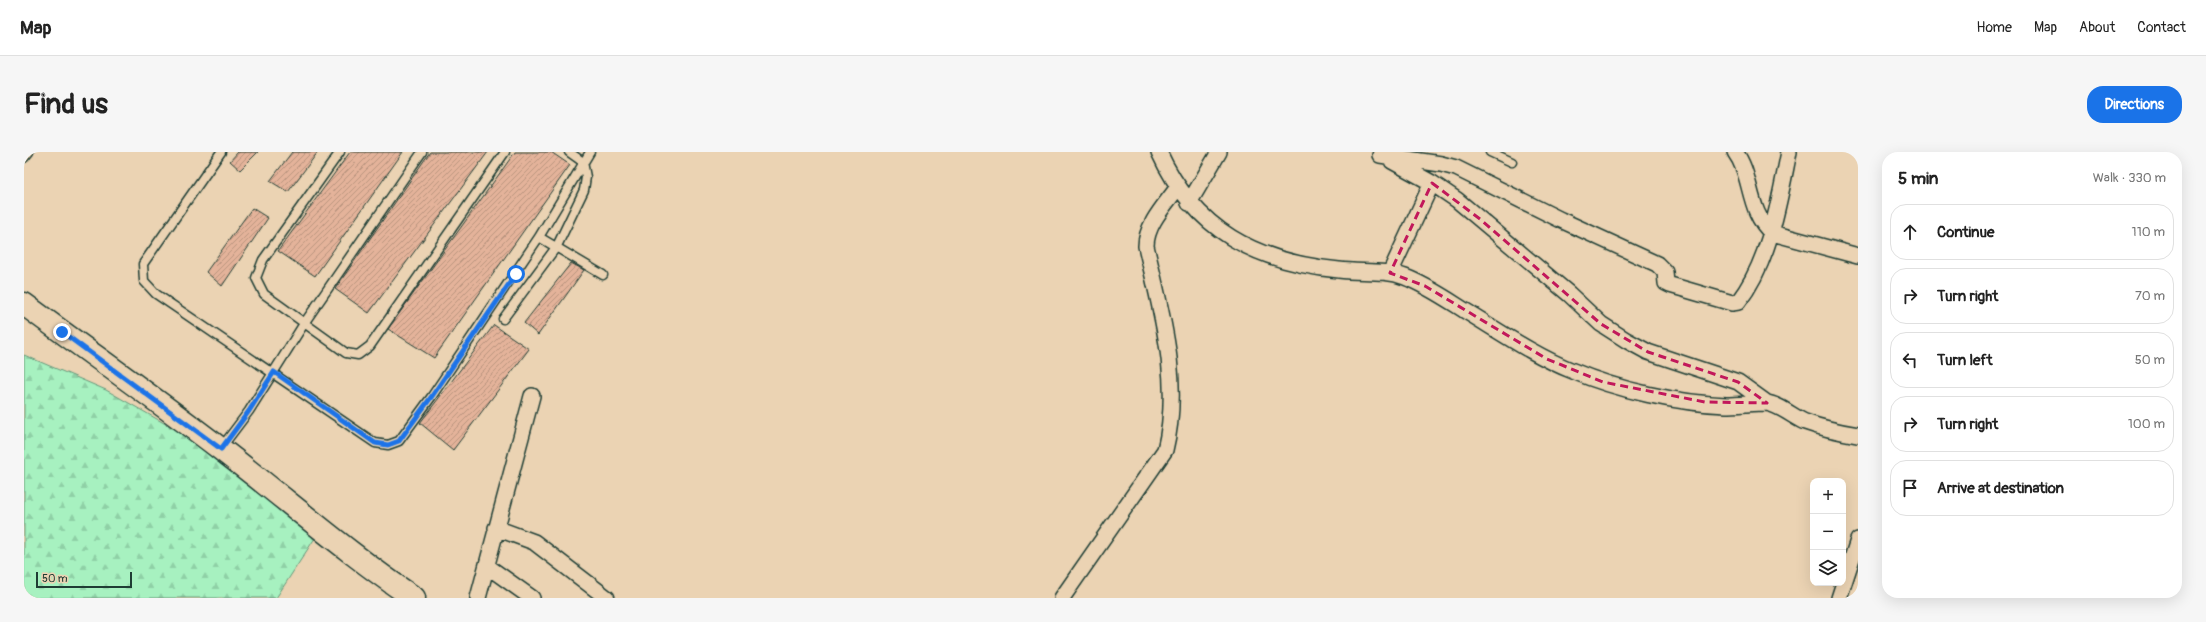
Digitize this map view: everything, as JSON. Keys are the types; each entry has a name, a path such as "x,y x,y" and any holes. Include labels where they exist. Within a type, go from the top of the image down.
{"main road":[{"path":"24,304 221,449 306,515 366,565 414,598"}],"street":[{"path":"1159,152 1178,187 1189,203 1230,238 1259,253 1288,263 1312,267 1342,271 1377,271 1403,276 1425,286 1547,359 1572,371 1603,382 1641,392 1725,405 1767,403"},
{"path":"1166,166 1170,152"},
{"path":"1189,203 1219,152"},
{"path":"1735,152 1755,209 1764,226 1772,234 1858,256"},
{"path":"1376,154 1441,164 1456,168 1561,220 1657,264 1665,272 1666,283 1670,285 1724,302 1738,302 1746,291 1772,234 1789,152"},
{"path":"1376,154 1432,183 1480,219 1607,328 1648,352 1738,382 1767,403 1804,421 1858,436"},
{"path":"1390,273 1432,183"},
{"path":"1062,598 1165,450 1170,430 1172,405 1169,358 1164,327 1146,246 1146,237 1149,228 1178,187"},
{"path":"478,598 532,396"},
{"path":"496,528 534,542 607,598"},
{"path":"1839,598 1858,540"},
{"path":"486,566 532,598"}],"lane":[{"path":"24,158 29,152"},
{"path":"221,152 142,264 144,281 156,294 274,372 375,443 388,445 399,441 467,346 540,237 582,162 590,152"},
{"path":"340,152 263,260 256,278 264,294 305,322 346,353 358,356 370,346 505,152"},
{"path":"221,449 249,411 305,322 422,152"},
{"path":"503,319 556,246 584,190 586,177 582,162 569,152"},
{"path":"1490,152 1512,162"},
{"path":"540,237 603,275"}],"highlighted area":[{"path":"1432,183 1480,219 1601,324 1648,352 1738,382 1767,403 1705,402 1603,382 1547,359 1425,286 1390,273"}],"green space":[{"path":"24,355 106,390 227,459 315,538 276,598 24,598"}],"building":[{"path":"238,152 258,152 240,170 230,161"},
{"path":"292,152 318,152 288,192 270,181"},
{"path":"350,152 403,152 315,276 278,251"},
{"path":"430,152 488,152 369,313 335,289"},
{"path":"515,152 551,152 570,165 434,358 388,329"},
{"path":"252,208 268,218 222,286 206,272"},
{"path":"571,263 584,270 538,335 524,323"},
{"path":"494,325 529,349 453,450 420,423"}],"route":[{"path":"62,332 221,449 249,411 274,372 375,443 388,445 399,441 476,334 516,274"}]}
